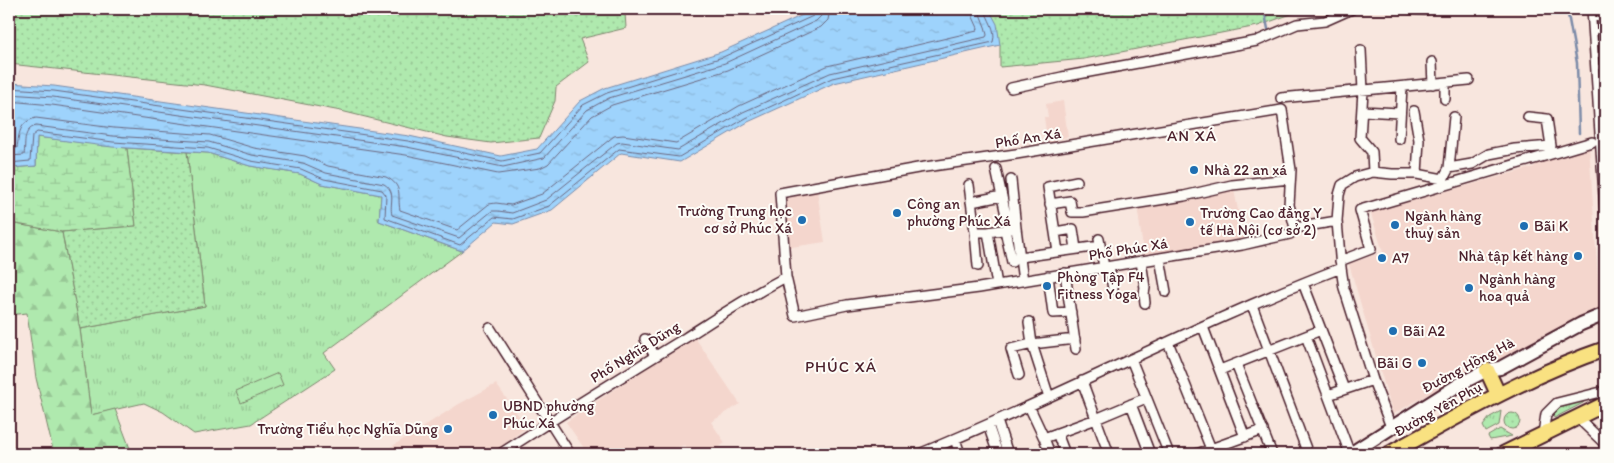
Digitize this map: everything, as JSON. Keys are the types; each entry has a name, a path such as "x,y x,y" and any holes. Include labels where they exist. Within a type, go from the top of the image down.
{"main road":[{"name":"Đường Yên Phụ","path":"1389,454 1500,393 1605,349"},
{"path":"1487,370 1500,393"},
{"path":"1503,454 1527,448 1543,434 1605,404"}],"street":[{"path":"1011,88 1257,41 1297,24 1325,21 1352,9"},
{"path":"1411,9 1425,10"},
{"path":"1592,9 1605,211"},
{"path":"1601,9 1605,79"},
{"path":"1361,50 1363,91 1360,138 1372,152 1373,172"},
{"path":"1432,62 1433,84"},
{"path":"1281,98 1469,80"},
{"path":"1445,99 1446,83"},
{"path":"1399,139 1402,87"},
{"name":"Phố An Xá","path":"786,277 780,193 918,168 1016,154 1282,110 1291,170 1290,179"},
{"path":"1362,111 1399,113"},
{"path":"1414,111 1419,140 1417,174"},
{"path":"1391,427 1373,380 1344,288 1337,221 1338,195 1342,185 1355,177 1373,172 1417,174 1443,179 1449,168 1454,117"},
{"path":"1449,168 1472,164 1489,154 1515,149 1551,146 1547,118 1528,117"},
{"path":"919,454 955,440 1302,283 1371,249 1360,210 1592,142"},
{"path":"996,169 1016,260 1023,281"},
{"path":"1050,204 1070,201 1072,212 1083,212 1184,196 1232,185 1290,179 1289,205 1295,228"},
{"path":"1010,229 1011,180"},
{"path":"1058,252 1048,187 1077,182"},
{"path":"969,185 978,266"},
{"path":"971,202 1002,196"},
{"name":"Phố Phúc Xá","path":"786,277 795,316 847,305 1023,281 1242,244 1290,234 1295,228 1337,221"},
{"path":"975,232 1010,229"},
{"path":"1055,232 1073,229 1076,249"},
{"path":"988,232 997,285"},
{"path":"1016,260 1076,249 1100,242 1113,289"},
{"path":"1160,258 1166,292"},
{"path":"1141,261 1145,303"},
{"path":"1065,273 1076,350"},
{"path":"1048,276 1053,313 1071,312"},
{"name":"Phố Nghĩa Dũng","path":"500,454 549,421 714,321 752,295 786,277"},
{"path":"1302,283 1344,389"},
{"path":"1252,305 1308,454"},
{"name":"Đường Hồng Hà","path":"1350,454 1460,384 1487,370 1500,368 1581,324 1605,314"},
{"path":"1029,322 1032,344 1049,397"},
{"path":"1203,327 1245,436"},
{"path":"490,328 570,454"},
{"path":"1220,370 1321,330"},
{"path":"1306,336 1350,454"},
{"path":"645,339 655,356"},
{"path":"1019,375 1011,350 1032,344 1075,339"},
{"path":"1168,342 1212,452"},
{"path":"1131,359 1169,454"},
{"path":"1236,364 1272,454"},
{"path":"1328,395 1373,380"},
{"path":"1082,381 1109,454"},
{"path":"1543,434 1546,414 1557,403 1605,390"},
{"path":"1044,438 1146,398"},
{"path":"1131,404 1150,454"},
{"path":"1029,406 1050,454"},
{"path":"1577,417 1605,444"},
{"path":"997,421 1008,454"},
{"path":"988,425 998,454"},
{"path":"1197,454 1212,452 1262,430"},
{"path":"1057,433 1066,454"},
{"path":"955,440 960,454"}],"shaded area":[{"path":"1063,101 1068,137 1057,139 1057,146 1048,147 1044,117 1048,117 1046,104"},
{"path":"1589,145 1600,310 1548,333 1491,366 1489,361 1484,363 1393,414 1349,264 1383,252 1372,212 1534,167 1548,159"},
{"name":"Trường Cao đẳng Y tế Hà Nội (cơ sở 2)","path":"1234,190 1244,239 1144,256 1137,205"},
{"name":"Trường Trung học cơ sở Phúc Xá","path":"817,191 825,242 785,248 782,198"},
{"path":"694,336 740,404 711,422 725,443 708,454 691,454 685,445 675,448 666,454 588,454 566,422"},
{"path":"496,384 527,427 491,454 380,454 459,404"}],"green space":[{"path":"9,9 656,9 625,13 626,28 580,39 589,62 556,87 555,101 539,138 491,143 447,137 341,111 205,85 9,64"},
{"path":"989,9 1305,9 1258,26 1084,59 1000,67 1000,45"},
{"path":"37,137 127,148 136,226 62,232 16,224 9,226 9,168 36,166"},
{"path":"127,148 187,152 205,306 80,329 62,232 136,226"},
{"path":"187,152 208,153 250,166 300,174 322,184 381,195 379,221 462,251 324,353 335,369 251,424 194,434 163,412 144,403 91,415 80,329 205,306"},
{"path":"16,224 62,232 80,329 91,415 115,409 131,451 122,454 54,454 36,378 27,313 9,315 9,226"},
{"path":"278,373 283,385 241,403 236,391"},
{"path":"1585,400 1583,403 1554,418 1555,412 1562,406"},
{"path":"1501,411 1499,425 1486,432 1483,426 1490,417"},
{"path":"1512,413 1518,415 1520,421 1518,427 1512,429 1506,427 1504,421 1506,415"},
{"path":"1500,429 1512,436 1490,440 1488,436"}],"water":[{"path":"816,9 989,9 997,24 1000,45 834,83 748,122 680,162 621,153 552,210 513,224 496,222 462,251 379,221 381,195 322,184 300,174 250,166 208,153 112,147 37,137 36,166 9,168 9,83 54,86 409,136 501,156 537,149 580,101 605,88 721,52"}],"waterway":[{"path":"1264,9 1268,29"},
{"path":"1567,9 1577,63 1579,133"}],"railway":[{"path":"1596,9 1605,148"}],"place":[{"name":"Nhà 22 an xá","path":"1194,170"},
{"name":"Công an phường Phúc Xá","path":"897,213"},
{"name":"Trường Trung học cơ sở Phúc Xá","path":"802,220"},
{"name":"Trường Cao đẳng Y tế Hà Nội (cơ sở 2)","path":"1190,222"},
{"name":"Ngành hàng thuỷ sản","path":"1395,225"},
{"name":"Bãi K","path":"1524,226"},
{"name":"Nhà tập kết hàng","path":"1578,256"},
{"name":"A7","path":"1382,258"},
{"name":"Phòng Tập F4 Fitness Yoga","path":"1047,286"},
{"name":"Ngành hàng hoa quả","path":"1469,288"},
{"name":"Bãi A2","path":"1393,331"},
{"name":"Bãi G","path":"1422,363"},
{"name":"UBND phường Phúc Xá","path":"493,415"},
{"name":"Trường Tiểu học Nghĩa Dũng","path":"448,429"}],"district":[{"name":"AN XÁ","path":"1192,135"},
{"name":"PHÚC XÁ","path":"841,366"}]}
